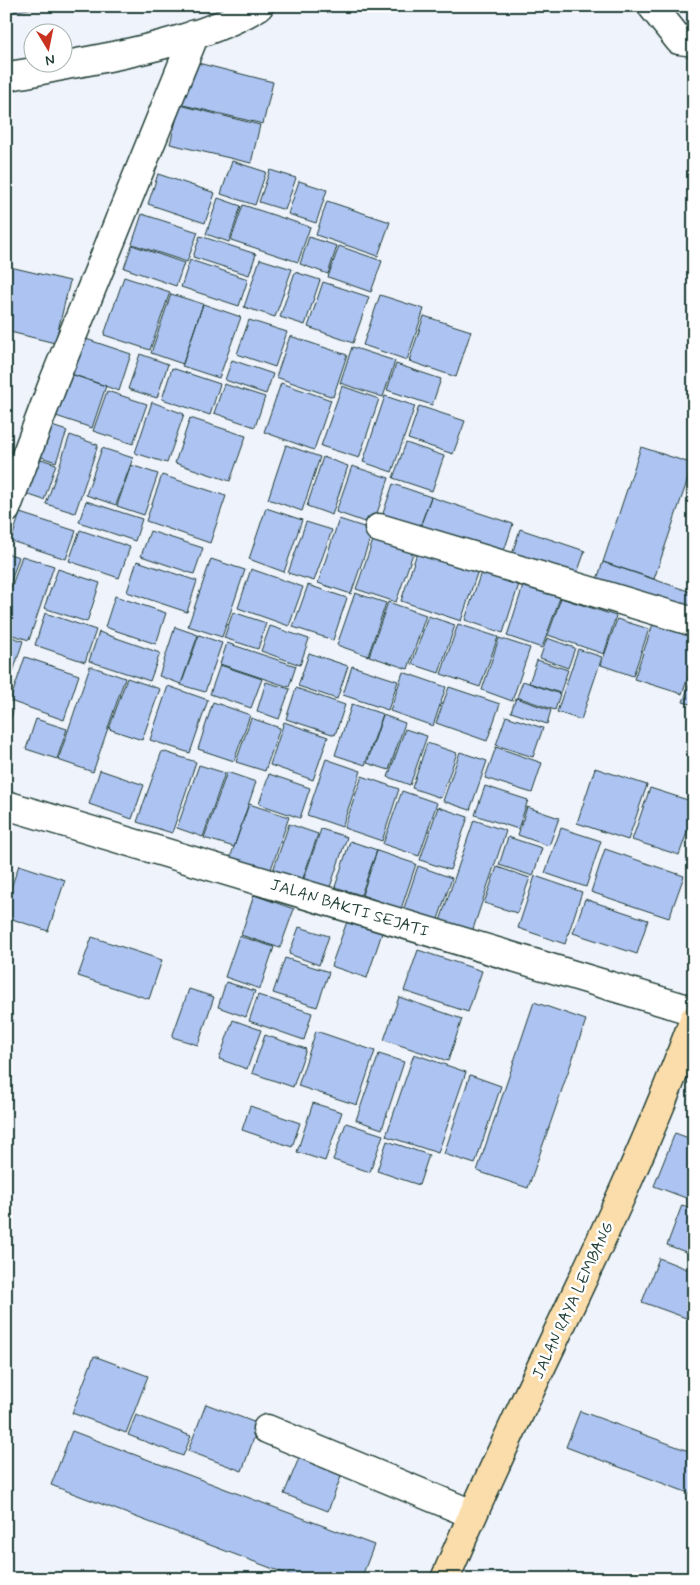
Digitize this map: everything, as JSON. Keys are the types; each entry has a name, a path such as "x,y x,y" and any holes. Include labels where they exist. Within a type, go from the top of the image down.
{"main road":[{"name":"JALAN RAYA LEMBANG","path":"444,1579 472,1514 688,1052 694,1019"}],"street":[{"path":"652,6 679,40 694,42"},
{"path":"6,76 128,54 195,34 246,10"},
{"path":"6,509 54,381 195,34"},
{"path":"379,528 694,622"},
{"name":"JALAN BAKTI SEJATI","path":"6,804 694,1010"},
{"path":"267,1429 472,1514"}],"building":[{"path":"6,6 45,6 6,13"},
{"path":"190,61 273,82 263,124 179,104"},
{"path":"180,105 260,125 251,163 170,144"},
{"path":"232,161 266,172 255,205 221,194"},
{"path":"270,170 296,178 285,210 259,202"},
{"path":"158,174 215,193 205,223 148,204"},
{"path":"299,181 327,190 316,223 288,214"},
{"path":"218,198 241,206 229,242 206,234"},
{"path":"327,201 390,222 378,256 316,235"},
{"path":"243,205 310,227 298,262 231,240"},
{"path":"142,214 198,232 187,262 132,244"},
{"path":"200,236 256,254 249,275 193,257"},
{"path":"309,237 337,246 328,274 300,264"},
{"path":"132,245 184,263 176,286 124,268"},
{"path":"339,246 382,261 371,292 328,277"},
{"path":"260,259 292,269 275,317 244,307"},
{"path":"190,260 248,279 239,306 181,287"},
{"path":"6,266 70,281 55,343 6,331"},
{"path":"295,272 320,280 305,325 280,317"},
{"path":"124,277 170,292 150,350 104,335"},
{"path":"323,282 369,297 353,343 308,327"},
{"path":"171,294 203,304 183,364 151,353"},
{"path":"380,295 424,309 407,360 363,345"},
{"path":"203,304 241,317 219,378 182,366"},
{"path":"424,316 471,331 456,377 409,361"},
{"path":"249,320 287,332 275,367 237,354"},
{"path":"290,336 347,355 333,397 276,377"},
{"path":"80,337 131,354 119,391 68,373"},
{"path":"352,347 395,361 383,397 340,383"},
{"path":"140,354 168,364 157,398 128,389"},
{"path":"232,360 273,374 266,394 225,380"},
{"path":"396,364 441,379 432,405 387,390"},
{"path":"172,368 220,384 210,415 162,399"},
{"path":"68,373 106,386 92,428 53,415"},
{"path":"281,383 331,400 314,450 264,432"},
{"path":"224,384 265,397 255,427 214,413"},
{"path":"342,386 379,399 359,458 321,446"},
{"path":"107,391 147,404 133,444 93,431"},
{"path":"385,396 415,406 392,472 363,462"},
{"path":"152,402 184,414 167,463 135,453"},
{"path":"419,406 465,421 453,454 408,439"},
{"path":"190,418 246,436 230,481 175,463"},
{"path":"40,422 67,431 56,462 29,453"},
{"path":"70,435 98,445 75,513 46,504"},
{"path":"406,443 444,456 432,491 393,478"},
{"path":"286,445 320,457 302,511 268,499"},
{"path":"641,447 693,464 654,579 603,562"},
{"path":"102,448 133,458 116,505 86,495"},
{"path":"29,455 56,464 44,500 17,491"},
{"path":"323,457 348,466 332,515 307,506"},
{"path":"131,465 158,474 144,515 117,506"},
{"path":"352,466 389,478 373,525 336,512"},
{"path":"162,475 226,496 210,543 146,521"},
{"path":"393,484 431,497 417,535 380,522"},
{"path":"431,497 513,524 502,557 419,529"},
{"path":"86,501 142,519 135,541 79,522"},
{"path":"266,508 302,520 284,572 249,559"},
{"path":"20,513 76,531 66,559 11,541"},
{"path":"339,519 373,530 351,594 318,583"},
{"path":"306,522 332,530 314,581 288,573"},
{"path":"520,529 585,551 574,582 510,561"},
{"path":"80,530 130,547 119,578 69,561"},
{"path":"150,531 203,548 194,574 141,556"},
{"path":"376,532 416,545 396,602 356,589"},
{"path":"418,550 478,570 461,621 401,601"},
{"path":"6,553 19,557 6,596"},
{"path":"22,556 54,566 29,640 6,633 6,603"},
{"path":"211,559 245,570 222,637 188,626"},
{"path":"137,561 197,581 187,612 127,592"},
{"path":"603,562 694,593 694,618 595,585"},
{"path":"58,569 100,583 87,622 44,608"},
{"path":"251,569 303,587 289,626 238,608"},
{"path":"482,569 520,581 503,633 465,620"},
{"path":"524,583 561,595 542,648 507,636"},
{"path":"308,585 347,598 333,640 293,627"},
{"path":"355,593 386,603 368,656 337,645"},
{"path":"115,596 166,613 156,644 105,627"},
{"path":"561,598 616,616 604,654 548,635"},
{"path":"388,602 426,615 408,669 369,656"},
{"path":"233,612 266,623 258,649 224,638"},
{"path":"45,613 96,630 85,662 35,645"},
{"path":"428,616 455,625 439,673 412,664"},
{"path":"617,619 649,629 633,676 601,665"},
{"path":"458,624 498,637 480,687 441,674"},
{"path":"653,624 694,638 694,661 682,694 634,679"},
{"path":"270,626 309,639 300,665 261,651"},
{"path":"175,627 198,635 181,684 159,676"},
{"path":"99,632 160,653 150,681 89,661"},
{"path":"6,635 23,641 12,675 6,673"},
{"path":"199,635 222,643 205,692 181,685"},
{"path":"499,638 530,648 512,701 482,690"},
{"path":"547,638 575,648 568,668 540,658"},
{"path":"227,643 296,666 289,687 220,664"},
{"path":"578,649 602,657 581,720 557,712"},
{"path":"309,653 348,666 337,699 298,686"},
{"path":"25,657 79,675 64,720 10,701"},
{"path":"537,660 568,670 560,693 529,683"},
{"path":"220,665 262,679 251,708 210,694"},
{"path":"90,666 125,678 93,772 58,760"},
{"path":"352,666 398,681 388,710 343,695"},
{"path":"403,672 446,687 433,726 390,711"},
{"path":"694,672 694,705 683,702"},
{"path":"127,678 160,689 142,740 109,729"},
{"path":"523,681 560,694 555,710 517,697"},
{"path":"266,682 290,689 279,719 257,711"},
{"path":"168,686 208,700 190,753 150,740"},
{"path":"449,687 500,704 487,741 436,723"},
{"path":"296,688 345,705 335,735 286,719"},
{"path":"516,698 551,710 547,724 511,712"},
{"path":"213,702 250,715 234,761 198,749"},
{"path":"352,704 383,714 365,765 335,755"},
{"path":"6,710 13,712 6,732"},
{"path":"383,715 405,723 389,770 367,763"},
{"path":"506,716 543,728 533,757 496,745"},
{"path":"251,718 280,728 265,771 236,762"},
{"path":"36,719 67,729 57,759 26,749"},
{"path":"284,722 328,737 313,780 270,765"},
{"path":"405,729 427,736 410,785 388,777"},
{"path":"427,743 457,753 441,798 412,788"},
{"path":"496,747 542,763 532,793 485,778"},
{"path":"162,751 196,762 172,833 137,822"},
{"path":"460,752 487,761 470,810 443,801"},
{"path":"326,759 361,771 342,827 307,815"},
{"path":"199,765 225,773 203,837 177,828"},
{"path":"595,768 647,785 628,840 577,823"},
{"path":"100,770 144,785 132,819 89,804"},
{"path":"227,772 256,782 234,847 204,838"},
{"path":"269,774 310,788 300,818 259,804"},
{"path":"362,776 399,789 382,841 344,828"},
{"path":"485,786 528,800 518,829 475,815"},
{"path":"650,788 694,802 694,813 679,855 632,840"},
{"path":"402,791 437,803 419,856 383,844"},
{"path":"249,804 289,817 269,875 229,861"},
{"path":"438,807 468,817 450,870 420,860"},
{"path":"527,807 559,818 549,846 518,835"},
{"path":"474,820 506,831 472,932 440,921"},
{"path":"289,824 318,834 302,881 273,871"},
{"path":"561,828 601,841 586,887 545,873"},
{"path":"321,829 347,837 329,890 303,881"},
{"path":"508,837 542,848 533,876 499,865"},
{"path":"350,841 377,850 361,895 335,887"},
{"path":"605,849 684,876 669,918 591,892"},
{"path":"377,851 416,864 401,909 362,895"},
{"path":"19,865 65,880 48,931 6,917 6,902"},
{"path":"418,866 452,878 436,925 402,914"},
{"path":"497,867 530,878 517,913 484,903"},
{"path":"535,876 582,892 565,944 518,928"},
{"path":"254,895 294,909 280,948 241,935"},
{"path":"585,899 648,920 637,954 573,933"},
{"path":"349,916 384,927 367,978 331,966"},
{"path":"299,927 329,936 319,965 289,954"},
{"path":"239,936 274,947 260,989 225,977"},
{"path":"92,937 162,960 149,999 78,976"},
{"path":"418,950 482,971 468,1012 404,991"},
{"path":"285,958 329,972 317,1007 273,993"},
{"path":"226,982 255,991 246,1017 218,1007"},
{"path":"189,989 214,997 198,1045 172,1037"},
{"path":"258,995 312,1013 304,1040 249,1021"},
{"path":"399,997 462,1019 448,1061 384,1040"},
{"path":"534,1002 586,1020 528,1188 477,1171"},
{"path":"233,1020 261,1030 247,1069 219,1059"},
{"path":"316,1031 375,1051 357,1105 298,1086"},
{"path":"265,1035 306,1049 293,1087 252,1073"},
{"path":"379,1054 404,1062 382,1129 356,1120"},
{"path":"414,1054 466,1072 438,1153 386,1136"},
{"path":"470,1075 501,1086 475,1164 444,1154"},
{"path":"313,1103 342,1112 325,1161 297,1152"},
{"path":"250,1106 300,1123 292,1147 242,1130"},
{"path":"346,1123 383,1135 370,1172 333,1160"},
{"path":"675,1133 694,1140 694,1201 654,1186"},
{"path":"387,1141 429,1155 419,1185 377,1171"},
{"path":"682,1205 694,1209 694,1255 667,1245"},
{"path":"659,1258 694,1272 694,1307 689,1319 642,1302"},
{"path":"94,1356 148,1376 126,1433 72,1413"},
{"path":"206,1404 259,1424 242,1471 188,1451"},
{"path":"580,1411 694,1453 694,1495 566,1447"},
{"path":"136,1415 191,1436 183,1456 128,1435"},
{"path":"72,1431 374,1545 361,1579 300,1579 51,1485"},
{"path":"299,1458 342,1474 328,1511 284,1494"}]}
